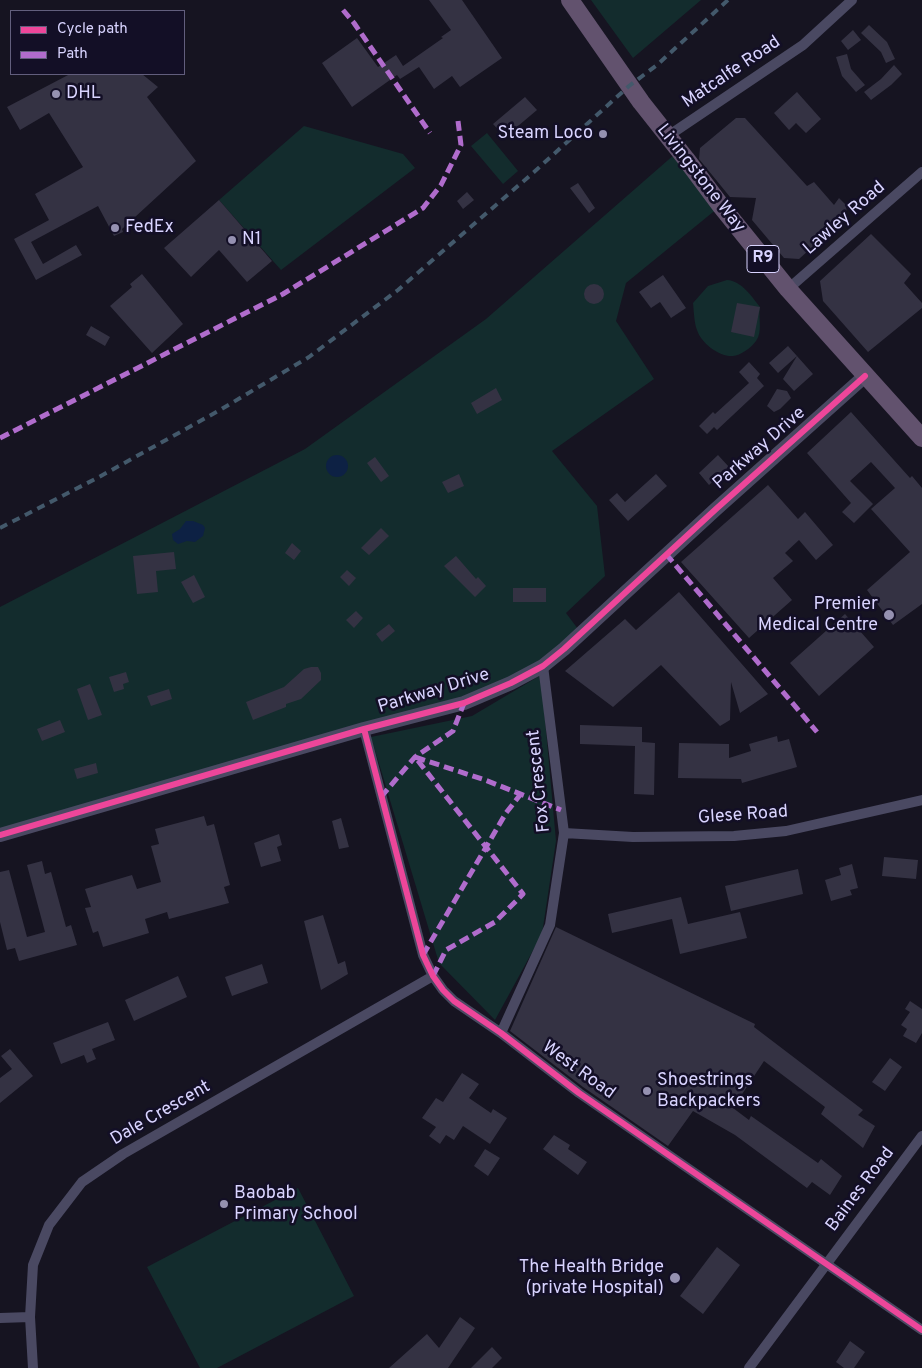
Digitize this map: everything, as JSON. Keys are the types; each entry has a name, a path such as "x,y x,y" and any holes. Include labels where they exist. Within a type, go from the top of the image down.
{"highway":[{"name":"Livingstone Way","path":"570,0 640,102 721,206 788,289 922,438"}],"street":[{"name":"Matcalfe Road","path":"668,136 803,45 852,0"},
{"name":"Lawley Road","path":"788,289 922,172"},
{"name":"Parkway Drive","path":"0,835 364,729 464,703 511,683 543,666 588,627 716,508 865,376"},
{"name":"Fox Crescent","path":"501,1033 550,925 564,832 543,666"},
{"name":"West Road","path":"364,729 423,955 433,976 443,990 579,1093 922,1330"},
{"name":"Glese Road","path":"564,832 633,837 760,834 786,831 922,800"},
{"name":"Dale Crescent","path":"33,1368 30,1317 33,1265 49,1225 82,1182 123,1154 433,976"},
{"name":"Baines Road","path":"826,1264 922,1136"},
{"path":"749,1368 826,1264"},
{"path":"0,1318 30,1317"}],"green space":[{"path":"591,0 701,0 633,58"},
{"path":"304,126 403,154 415,168 281,270 219,200"},
{"path":"487,133 518,171 503,184 471,146"},
{"path":"675,154 718,208 626,283 616,321 654,379 552,451 597,506 605,576 566,613 578,629 540,667 455,703 0,833 0,607 305,449 486,319"},
{"path":"727,280 742,286 760,307 760,329 756,341 746,351 733,356 717,352 702,340 696,327 693,303 708,286"},
{"path":"541,675 556,841 542,934 495,1020 439,963 371,737 472,716"},
{"path":"298,1188 354,1296 217,1368 200,1368 147,1267"}],"water":[{"path":"337,455 345,458 348,466 345,474 337,477 329,474 326,466 329,458"},
{"path":"186,521 193,521 203,525 205,528 203,536 195,542 187,541 178,544 173,540 172,534 180,529"}],"building":[{"path":"429,0 462,0 502,58 460,87 452,76 434,89 419,67 400,79 397,75 352,107 322,63 357,38 378,67 396,55 403,66 443,38 441,37 451,30"},
{"path":"869,25 887,42 895,59 886,63 881,52 861,33"},
{"path":"853,30 861,40 848,50 841,41"},
{"path":"847,54 851,69 865,85 856,92 842,76 836,57"},
{"path":"894,65 902,74 871,100 864,92 881,79"},
{"path":"68,75 143,75 158,87 147,97 196,161 122,229 123,232 114,236 98,206 31,242 43,264 76,245 82,255 36,280 14,239 49,220 35,194 83,167 49,113 20,130 7,107"},
{"path":"797,92 821,119 806,133 796,123 789,130 774,113"},
{"path":"525,97 537,110 505,137 493,124"},
{"path":"736,118 745,118 807,186 814,182 834,205 839,198 846,205 847,216 799,259 784,258 752,220 756,198 730,197 699,159 700,148"},
{"path":"578,183 595,208 589,213 570,188"},
{"path":"467,192 474,200 463,209 457,201"},
{"path":"219,200 272,261 247,282 219,250 191,277 164,248"},
{"path":"871,234 911,274 904,283 922,303 922,308 868,352 823,301 820,281"},
{"path":"142,274 183,324 152,353 110,306 132,287 130,284"},
{"path":"663,275 686,308 671,318 660,302 651,308 639,292"},
{"path":"594,284 601,287 604,294 601,301 594,304 587,301 584,294 587,287"},
{"path":"737,303 760,307 754,337 731,332"},
{"path":"91,326 110,337 105,346 86,335"},
{"path":"788,346 797,356 778,373 769,363"},
{"path":"797,356 813,374 794,391 783,379"},
{"path":"749,362 760,374 757,378 764,386 717,430 714,427 707,434 699,426 749,383 739,372"},
{"path":"496,388 502,400 477,414 471,403"},
{"path":"777,389 787,391 791,398 774,412 767,406"},
{"path":"851,412 910,478 912,476 922,488 922,604 893,625 867,590 910,552 871,509 895,488 871,462 850,481 873,504 854,523 842,512 851,503 807,453"},
{"path":"718,455 729,467 709,485 699,473"},
{"path":"375,457 389,476 381,482 367,463"},
{"path":"459,474 464,486 448,493 442,482"},
{"path":"656,474 667,486 628,521 609,500 617,493 625,502"},
{"path":"768,485 798,519 805,512 833,545 816,560 799,540 785,553 793,561 773,578 792,600 749,638 681,562"},
{"path":"381,528 389,536 369,555 361,548"},
{"path":"292,543 301,551 294,560 285,553"},
{"path":"174,552 176,569 156,571 158,592 137,594 133,556"},
{"path":"456,556 476,579 478,577 486,586 475,597 444,566"},
{"path":"347,570 356,578 349,586 340,577"},
{"path":"194,575 205,597 193,603 181,582"},
{"path":"513,588 546,588 546,602 513,602"},
{"path":"679,592 768,694 740,713 731,682 730,720 720,726 661,665 613,707 565,671 625,619 636,630"},
{"path":"356,611 363,618 354,628 346,620"},
{"path":"845,614 874,647 819,696 790,663"},
{"path":"389,624 395,631 382,642 376,634"},
{"path":"318,667 321,673 321,680 301,699 253,720 246,702 284,687 304,669"},
{"path":"126,672 129,682 123,684 124,689 114,692 109,677"},
{"path":"90,684 102,715 88,720 77,689"},
{"path":"169,689 172,699 151,706 147,696"},
{"path":"60,720 65,732 42,741 37,729"},
{"path":"580,725 642,727 642,742 655,743 654,795 634,794 635,746 580,744"},
{"path":"777,736 778,742 789,739 797,767 742,783 741,779 678,778 679,743 729,744 729,758 751,751 749,744"},
{"path":"96,763 98,773 77,779 74,769"},
{"path":"204,816 207,826 214,824 230,885 224,887 229,903 169,919 167,912 145,919 149,933 103,947 98,931 93,933 85,908 91,907 85,889 132,875 137,889 161,882 151,846 159,844 155,829"},
{"path":"341,818 349,847 339,849 332,821"},
{"path":"279,834 282,845 277,847 281,861 261,867 254,843"},
{"path":"884,857 918,860 916,879 882,876"},
{"path":"42,861 45,874 51,872 66,927 71,925 77,945 19,961 15,948 7,950 0,922 0,872 9,870 27,937 45,932 27,865"},
{"path":"852,864 858,888 850,890 852,895 831,901 825,880 841,875 839,868"},
{"path":"798,869 803,894 731,911 725,886"},
{"path":"681,897 688,924 740,912 747,938 680,954 672,919 612,933 608,914"},
{"path":"323,915 338,964 345,961 348,974 321,990 304,921"},
{"name":"Shoestrings Backpackers","path":"556,927 755,1024 754,1027 863,1110 858,1115 875,1126 863,1148 821,1114 825,1107 764,1061 733,1108 749,1120 751,1116 818,1163 821,1159 842,1176 830,1195 812,1182 807,1188 735,1135 693,1111 668,1146 583,1087 510,1031"},
{"path":"262,964 268,983 232,996 225,977"},
{"path":"178,976 187,997 134,1021 125,1000"},
{"path":"910,1001 922,1009 922,1033 916,1043 903,1036 907,1029 901,1025 910,1012 905,1009"},
{"path":"108,1022 115,1040 92,1049 96,1059 87,1063 84,1055 61,1064 53,1043"},
{"path":"10,1049 33,1076 0,1103 0,1078 12,1069 1,1056"},
{"path":"890,1058 902,1067 885,1091 872,1082"},
{"path":"462,1073 479,1084 469,1098 491,1113 493,1109 507,1118 490,1144 463,1126 454,1140 446,1135 440,1144 429,1136 436,1127 422,1118 436,1098 443,1102"},
{"path":"554,1135 570,1145 568,1149 587,1162 578,1175 543,1149"},
{"path":"485,1149 500,1158 488,1176 474,1166"},
{"path":"717,1247 740,1265 703,1314 680,1296"},
{"path":"460,1317 475,1328 448,1368 389,1368 427,1334 439,1348"},
{"path":"850,1341 865,1352 854,1368 844,1368 836,1362"},
{"path":"492,1347 502,1358 492,1368 471,1368"}],"railway":[{"path":"0,528 99,477 220,410 309,357 398,290 534,172 629,86 657,65 728,0"}],"marked path":[{"path":"343,10 430,133"},
{"path":"0,438 283,294 423,208 441,185 461,145 458,121"},
{"path":"666,554 817,732"},
{"path":"381,797 415,757 453,731 464,703"},
{"path":"433,976 446,950 495,922 523,894 415,757 485,780 561,810"},
{"path":"423,955 506,813 520,795"}],"cycle path":[{"path":"0,835 364,729 464,703 511,683 543,666 564,649 716,509 865,376"},
{"path":"364,729 423,955 433,976 443,990 454,1001 501,1033 579,1093 922,1330"}],"place":[{"name":"DHL","path":"56,94"},
{"name":"Steam Loco","path":"603,134"},
{"name":"FedEx","path":"115,228"},
{"name":"N1","path":"232,240"},
{"name":"Premier Medical Centre","path":"889,615"},
{"name":"Shoestrings Backpackers","path":"647,1091"},
{"name":"Baobab Primary School","path":"224,1204"},
{"name":"The Health Bridge (private Hospital)","path":"675,1278"}]}
